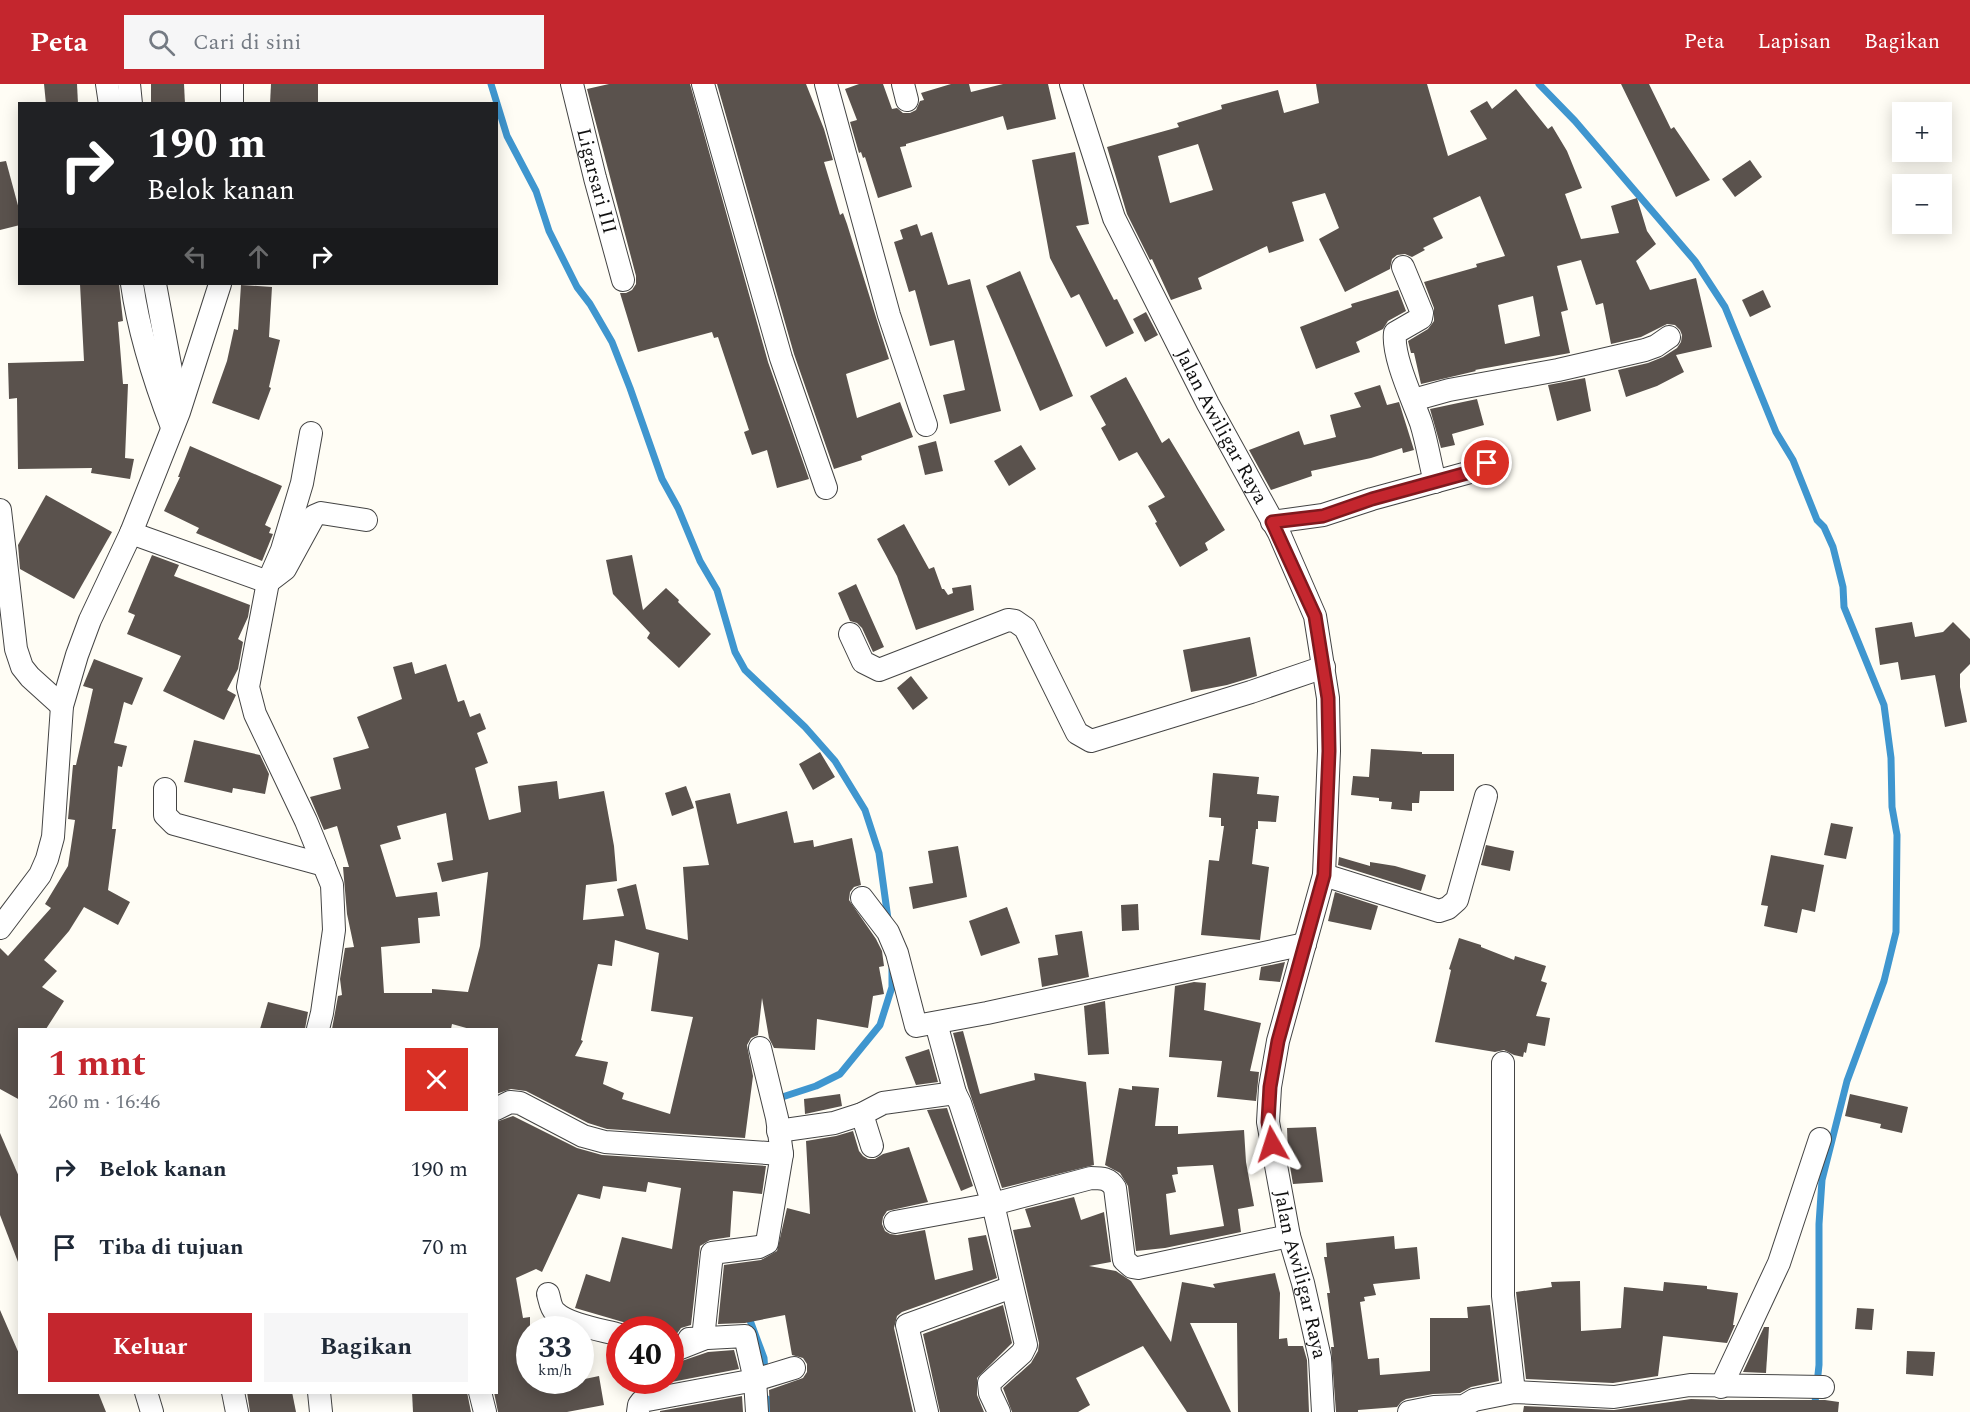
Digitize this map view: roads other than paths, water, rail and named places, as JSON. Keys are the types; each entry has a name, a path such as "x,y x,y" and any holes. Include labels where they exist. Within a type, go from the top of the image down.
{"street":[{"path":"108,84 110,102"},
{"path":"129,84 131,102"},
{"path":"232,84 232,102"},
{"name":"Ligarsari III","path":"572,84 623,280"},
{"path":"703,84 781,358 826,488"},
{"path":"826,84 889,315 926,425"},
{"name":"Jalan Awiligar Raya","path":"1071,84 1114,218 1208,404 1272,522 1315,616 1328,698 1329,751 1324,875 1278,1041 1270,1087 1268,1122 1289,1236 1303,1283 1320,1358 1323,1412"},
{"path":"1403,267 1422,313 1420,318 1395,333 1394,340 1398,359 1427,446 1435,482"},
{"path":"132,285 148,363 175,419"},
{"path":"155,285 175,419"},
{"path":"0,928 40,875 47,859 53,837 62,706 77,655 90,620 131,533 175,419 220,285"},
{"path":"1413,400 1449,390 1558,370 1645,350 1669,337"},
{"path":"311,433 302,483 282,550 268,582 248,687 255,714 306,821 332,885 334,930 318,1028"},
{"path":"1272,522 1323,516 1372,499 1467,473 1487,463"},
{"path":"0,510 16,649 22,667 30,677 62,706"},
{"path":"268,582 285,569 314,516 321,513 366,520"},
{"path":"131,533 268,582"},
{"path":"850,634 863,662 879,670 1008,620 1015,621 1025,628 1077,733 1091,741 1324,667"},
{"path":"165,789 165,815 174,824 324,865"},
{"path":"1324,875 1439,910 1449,908 1457,900 1486,796"},
{"path":"862,898 888,932 897,953 916,1026 1305,944"},
{"path":"936,1023 955,1093 993,1204 1026,1345 1022,1353 989,1383 990,1393 999,1412"},
{"path":"703,1339 711,1253 759,1247 767,1243 782,1154 777,1118 760,1048"},
{"path":"1503,1063 1503,1296 1514,1392"},
{"path":"778,1131 834,1122 883,1103 955,1093"},
{"path":"498,1108 510,1102 520,1103 584,1136 605,1142 782,1154"},
{"path":"862,1113 872,1146"},
{"path":"1721,1387 1779,1263 1820,1139"},
{"path":"895,1222 993,1204 1091,1178 1102,1178 1111,1182 1115,1188 1124,1260 1132,1267 1138,1268 1289,1236"},
{"path":"927,1412 907,1325 1012,1287"},
{"path":"548,1294 551,1306 556,1313 581,1325 606,1331"},
{"path":"684,1340 745,1336 755,1380 757,1412"},
{"path":"684,1346 703,1339"},
{"path":"640,1406 755,1380 794,1368"},
{"path":"1409,1412 1434,1407 1464,1406 1474,1400 1514,1392 1614,1397 1690,1386 1823,1387"},
{"path":"147,1394 152,1412"},
{"path":"233,1394 237,1412"},
{"path":"320,1394 321,1412"},
{"path":"481,1394 486,1412"}],"waterway":[{"path":"491,84 497,102"},
{"path":"1539,84 1575,121 1695,261 1725,307 1776,432 1793,460 1817,520 1824,527 1833,547 1843,587 1844,607 1884,705 1891,758 1892,807 1897,835 1896,932 1884,981 1847,1081 1822,1180 1819,1224 1819,1365 1814,1412"},
{"path":"498,107 507,136 536,191 549,231 577,287 590,304 612,342 662,479 678,508 700,561 717,590 735,652 745,670 805,727 835,761 865,810 879,853 888,919"},
{"path":"776,1099 816,1086 840,1074 880,1025 892,987 892,969"},
{"path":"748,1315 764,1358 765,1373"},
{"path":"767,1399 768,1412"}]}
